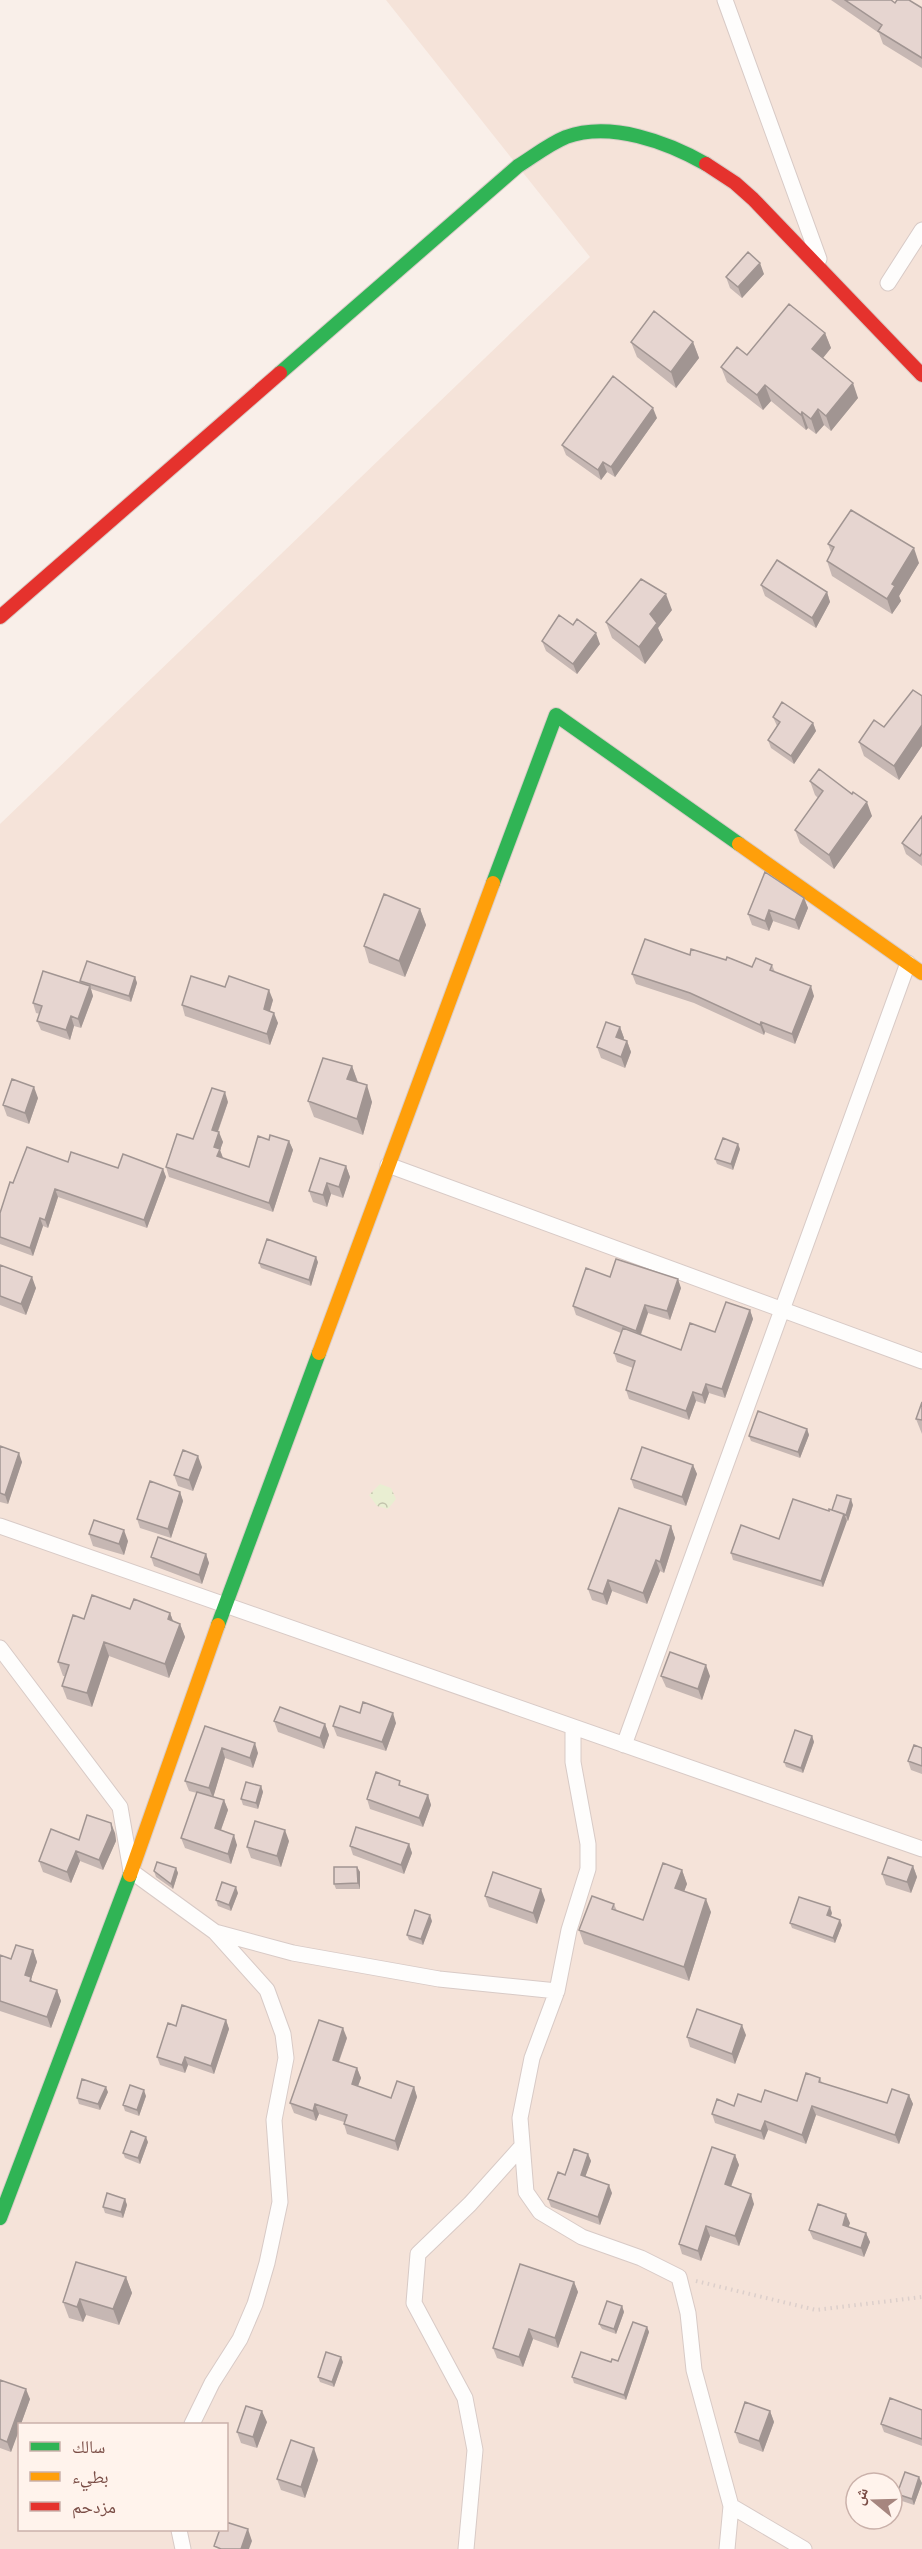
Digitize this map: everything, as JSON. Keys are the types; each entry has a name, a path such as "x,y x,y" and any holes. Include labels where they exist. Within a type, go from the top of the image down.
{"street":[{"path":"724,0 822,267"},
{"path":"0,617 518,166 549,146 573,135 598,132 624,134 693,156 735,184 822,267 920,368"},
{"path":"888,283 922,230"},
{"path":"0,2218 132,1871 225,1606 556,715 922,973"},
{"path":"624,1745 908,963"},
{"path":"388,1165 922,1361"},
{"path":"0,1526 922,1849"},
{"path":"0,1648 120,1807 132,1871 215,1932 267,1990 284,2034 286,2058 274,2120 280,2202 267,2263 255,2304 240,2339 212,2383 192,2423"},
{"path":"573,1727 573,1762 588,1844 588,1869 569,1930 557,1991 532,2058 520,2118 526,2192 540,2212 582,2237 641,2258 679,2277 688,2313 694,2370 731,2506 727,2549"},
{"path":"215,1932 293,1953 439,1979 557,1991"},
{"path":"466,2549 475,2450 465,2398 414,2303 418,2254 470,2205 522,2146"},
{"path":"731,2506 804,2549"},
{"path":"179,2531 183,2549"}],"path":[{"path":"679,2277 816,2310 922,2297"}],"shaded area":[{"path":"386,0 922,0 922,2549 0,2549 0,824 590,257"}],"green space":[{"path":"380,1484 391,1488 396,1499 388,1509 377,1506 369,1495"}],"building":[{"path":"845,0 891,0 895,3 897,0 909,0 922,8 922,58 878,31 882,25"},
{"path":"748,252 760,263 738,287 726,277"},
{"path":"789,304 825,333 812,349 853,383 826,416 818,409 811,419 802,412 801,415 765,385 757,395 721,367 737,347 747,355"},
{"path":"654,311 693,342 671,372 631,342"},
{"path":"613,376 653,408 611,467 603,462 598,470 562,445"},
{"path":"851,510 914,548 892,584 895,586 887,599 827,561 834,547 828,544"},
{"path":"777,560 827,592 812,618 761,585"},
{"path":"641,579 666,594 650,614 657,623 639,647 606,622"},
{"path":"559,615 573,625 577,619 596,633 573,664 542,641"},
{"path":"913,690 922,696 922,725 894,766 859,742 874,720 884,727"},
{"path":"782,702 813,723 791,756 768,740 780,722 773,717"},
{"path":"819,769 852,794 853,792 867,802 829,855 795,830 823,791 810,781"},
{"path":"922,816 922,853 920,856 902,843"},
{"path":"765,872 804,898 795,920 769,910 765,921 748,914"},
{"path":"384,894 420,909 399,961 364,946"},
{"path":"645,939 690,955 691,949 726,960 727,957 752,967 756,958 772,965 770,970 811,986 792,1034 761,1022 760,1025 690,993 632,974"},
{"path":"87,961 135,977 129,996 80,981"},
{"path":"43,971 90,986 78,1019 71,1016 66,1030 37,1021 42,1006 33,1003"},
{"path":"191,976 225,987 229,976 269,990 264,1009 274,1013 267,1034 182,1005"},
{"path":"606,1022 620,1027 616,1037 627,1041 621,1057 597,1047"},
{"path":"323,1058 352,1066 347,1079 367,1085 357,1119 308,1101"},
{"path":"12,1079 34,1087 25,1113 3,1105"},
{"path":"212,1088 225,1092 212,1130 219,1132 214,1147 220,1149 217,1156 249,1167 258,1136 269,1140 270,1135 289,1141 269,1203 166,1167 177,1134 193,1139"},
{"path":"723,1138 738,1144 731,1164 715,1159"},
{"path":"27,1147 68,1162 71,1152 118,1168 123,1154 163,1169 144,1220 55,1189 45,1220 40,1218 30,1248 0,1237 0,1213 10,1182 13,1183"},
{"path":"320,1158 346,1166 339,1187 327,1183 323,1195 309,1191"},
{"path":"267,1239 316,1257 309,1280 259,1263"},
{"path":"616,1259 678,1279 667,1311 645,1305 636,1331 573,1306 586,1268 610,1277"},
{"path":"0,1265 32,1277 21,1304 0,1296"},
{"path":"726,1302 750,1310 722,1389 706,1384 702,1395 693,1392 686,1411 626,1390 635,1361 614,1353 623,1328 681,1350 690,1323 715,1332"},
{"path":"922,1402 922,1420 916,1419"},
{"path":"758,1411 807,1429 798,1452 749,1436"},
{"path":"0,1446 19,1453 5,1495 0,1493"},
{"path":"642,1447 693,1465 682,1497 631,1479"},
{"path":"183,1450 198,1456 189,1480 174,1475"},
{"path":"150,1481 180,1492 168,1529 137,1519"},
{"path":"837,1495 851,1499 846,1515 832,1510"},
{"path":"793,1499 844,1514 821,1581 731,1553 741,1525 779,1539"},
{"path":"619,1508 671,1526 660,1562 656,1560 643,1593 608,1580 603,1594 588,1589"},
{"path":"94,1520 124,1530 119,1544 89,1534"},
{"path":"158,1537 206,1554 199,1575 151,1557"},
{"path":"92,1595 130,1609 134,1599 170,1613 168,1619 180,1624 165,1664 104,1642 87,1693 62,1686 69,1665 58,1662 73,1615 84,1619"},
{"path":"670,1652 706,1665 698,1689 661,1676"},
{"path":"363,1702 393,1713 382,1742 333,1726 340,1706 360,1713"},
{"path":"280,1707 325,1724 320,1738 274,1721"},
{"path":"205,1726 255,1743 250,1758 222,1748 209,1788 185,1781"},
{"path":"795,1730 812,1736 801,1768 784,1762"},
{"path":"914,1745 922,1748 922,1766 908,1761"},
{"path":"376,1772 400,1781 399,1785 428,1795 419,1818 367,1799"},
{"path":"246,1782 261,1786 256,1803 241,1799"},
{"path":"197,1792 224,1800 215,1828 234,1835 228,1854 181,1838"},
{"path":"87,1815 111,1823 112,1830 99,1860 76,1851 67,1872 39,1861 51,1829 79,1840"},
{"path":"255,1821 285,1830 277,1856 247,1847"},
{"path":"356,1827 409,1844 401,1865 350,1846"},
{"path":"888,1857 913,1866 907,1882 882,1874"},
{"path":"157,1862 176,1868 171,1884 154,1871"},
{"path":"663,1863 682,1870 675,1888 706,1899 684,1967 579,1930 592,1896 614,1904 612,1909 643,1920"},
{"path":"334,1867 357,1867 358,1883 334,1884"},
{"path":"493,1872 541,1889 533,1913 485,1896"},
{"path":"222,1882 236,1887 229,1905 216,1900"},
{"path":"799,1897 830,1907 827,1915 840,1920 833,1938 790,1923"},
{"path":"415,1910 430,1915 421,1939 407,1935"},
{"path":"16,1945 33,1950 25,1975 31,1977 30,1981 57,1990 47,2017 0,2001 0,1955 11,1959"},
{"path":"182,2005 226,2020 211,2066 185,2057 182,2065 157,2057 168,2023 176,2026"},
{"path":"697,2009 742,2025 732,2054 687,2037"},
{"path":"319,2020 343,2028 333,2060 357,2068 352,2084 391,2098 397,2081 414,2087 395,2141 344,2124 347,2115 315,2104 313,2111 290,2103"},
{"path":"806,2073 820,2078 819,2082 887,2103 892,2089 909,2095 895,2135 812,2106 802,2135 765,2121 761,2131 712,2114 717,2099 734,2106 738,2094 761,2102 765,2090 797,2101"},
{"path":"82,2079 106,2087 98,2104 77,2098"},
{"path":"130,2085 144,2090 137,2110 123,2105"},
{"path":"131,2131 146,2137 138,2158 123,2153"},
{"path":"712,2147 735,2155 725,2184 751,2194 735,2236 706,2226 698,2251 679,2244"},
{"path":"574,2149 588,2154 581,2175 609,2185 598,2217 548,2199 558,2172 565,2175"},
{"path":"107,2193 125,2199 121,2212 103,2207"},
{"path":"818,2204 846,2214 843,2225 866,2233 861,2248 809,2230"},
{"path":"76,2262 126,2277 113,2309 80,2299 77,2307 63,2302"},
{"path":"520,2264 574,2282 555,2338 529,2329 519,2357 493,2348"},
{"path":"607,2301 622,2306 614,2329 599,2324"},
{"path":"633,2322 647,2327 624,2395 572,2377 581,2352 611,2362 612,2359 618,2361"},
{"path":"326,2352 341,2357 332,2382 318,2377"},
{"path":"0,2380 26,2389 7,2442 0,2439"},
{"path":"890,2398 922,2410 922,2439 881,2424"},
{"path":"745,2402 770,2411 759,2441 735,2432"},
{"path":"246,2406 262,2411 253,2437 237,2432"},
{"path":"291,2440 314,2448 301,2487 277,2479"},
{"path":"905,2472 919,2477 912,2499 904,2496"},
{"path":"228,2523 248,2529 241,2549 221,2549 214,2546 219,2531 228,2531"}],"traffic: fast":[{"path":"280,373 518,166 566,137 601,131 638,136 674,148 706,164"},
{"path":"493,883 556,715 739,844"},
{"path":"218,1625 319,1353"},
{"path":"0,2218 130,1875"}],"traffic: slow":[{"path":"739,844 922,973"},
{"path":"319,1353 493,883"},
{"path":"130,1875 218,1625"}],"traffic: jam":[{"path":"706,164 735,183 753,199 922,375"},
{"path":"0,617 280,373"}]}
